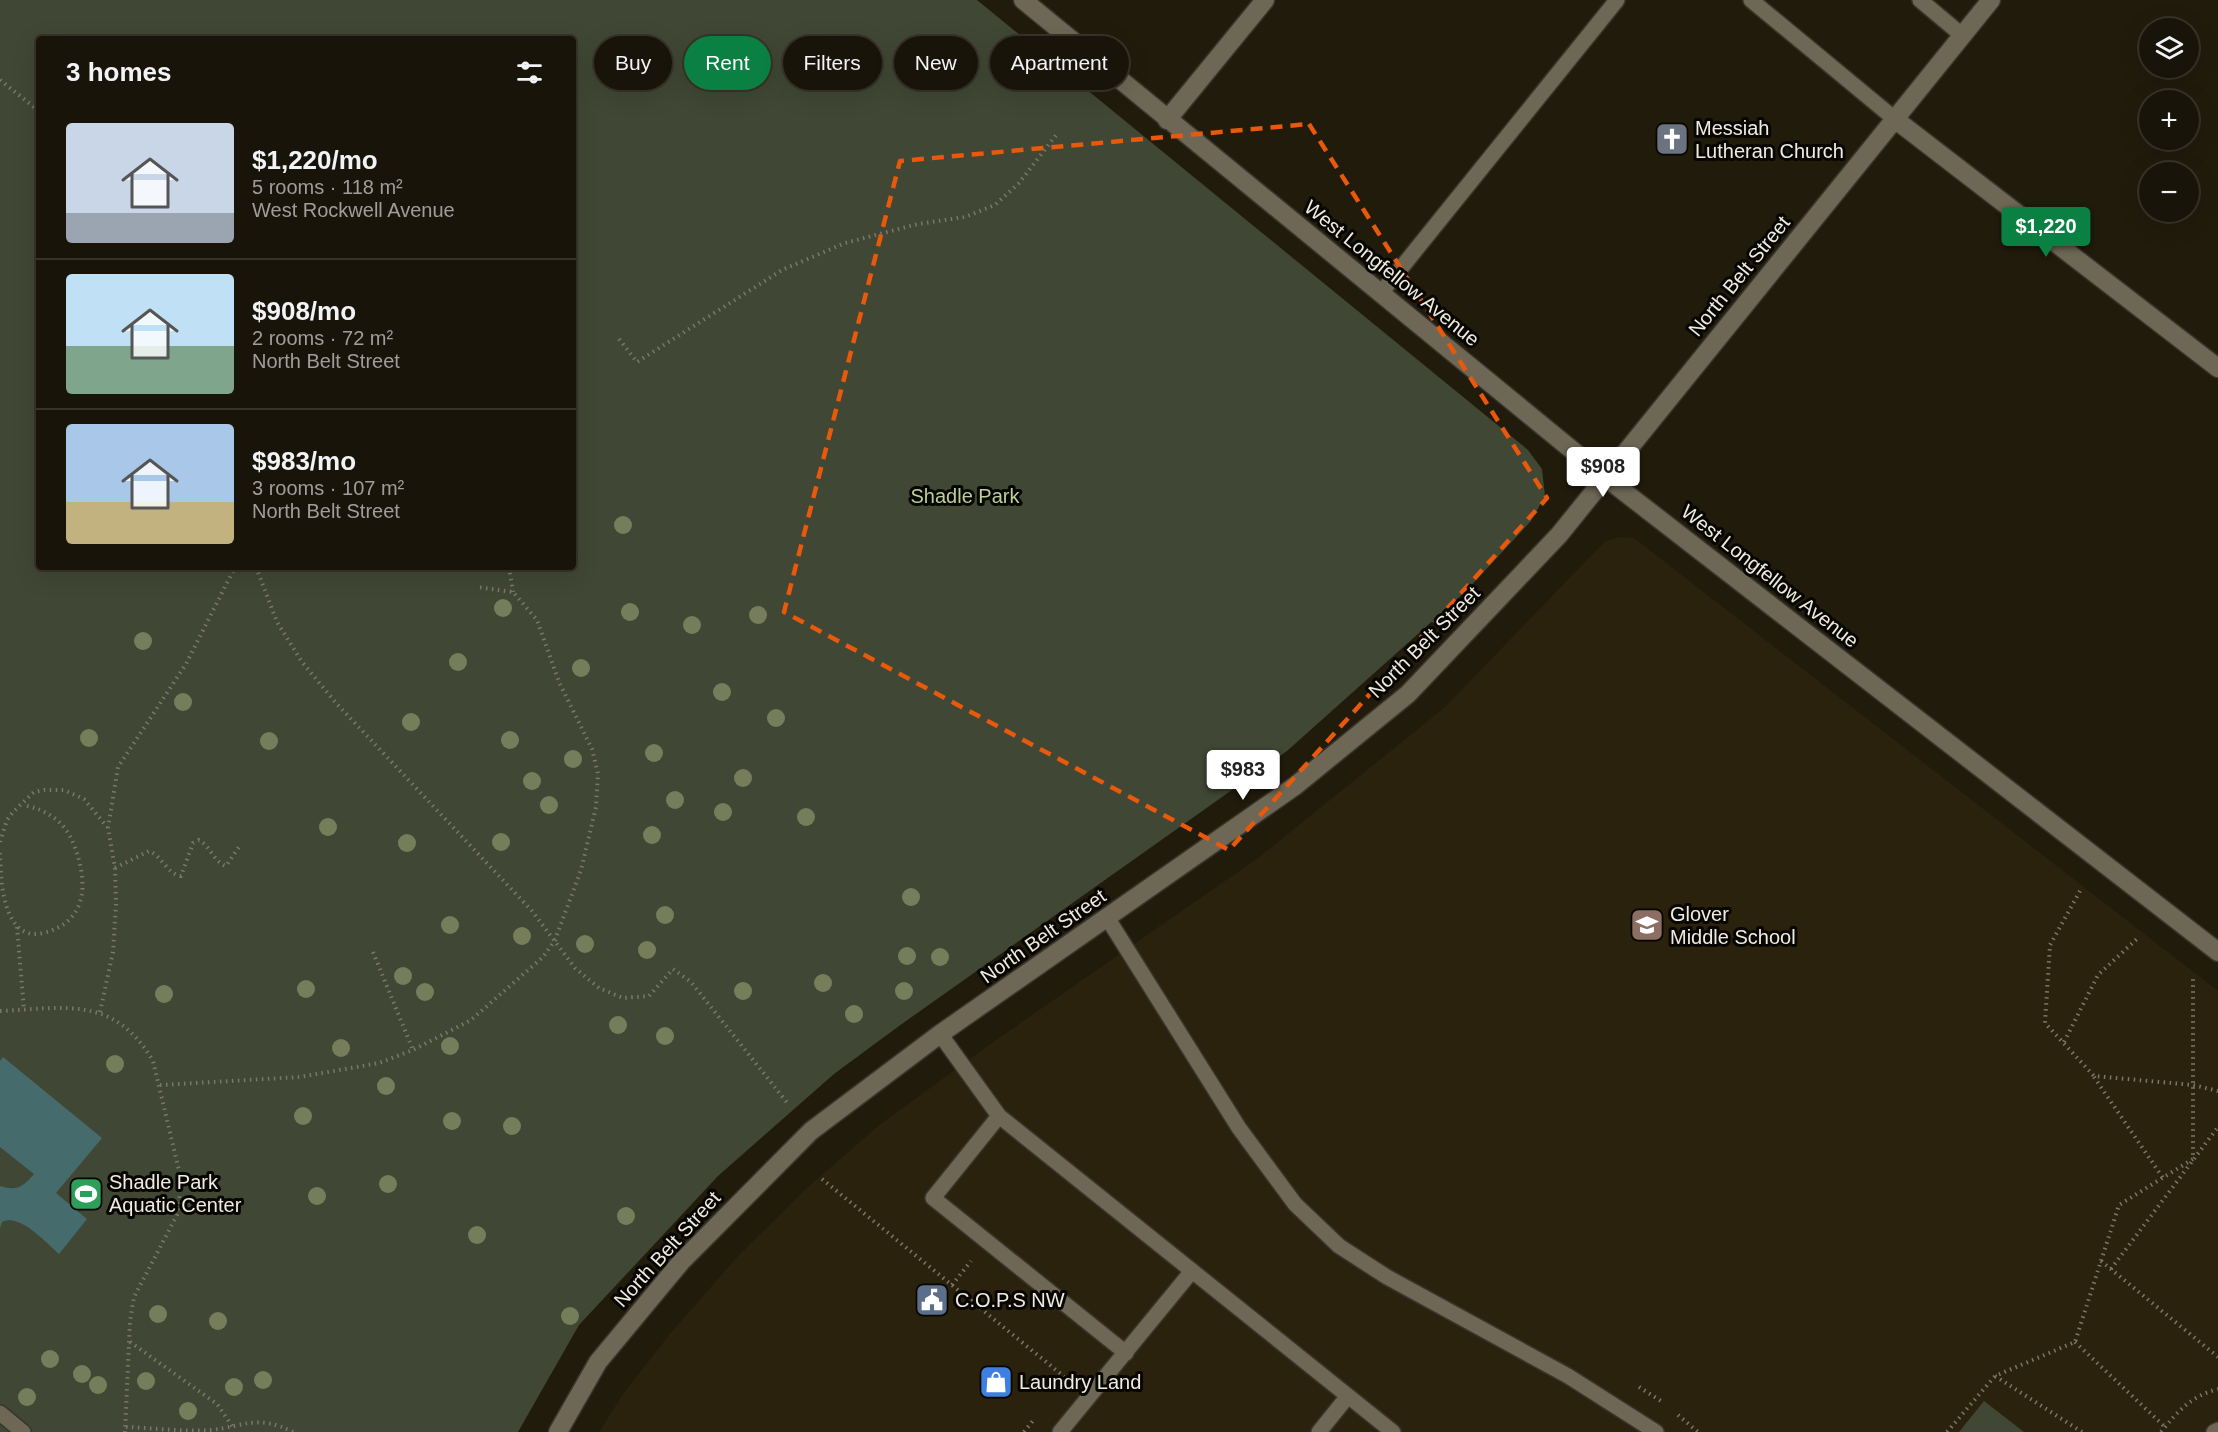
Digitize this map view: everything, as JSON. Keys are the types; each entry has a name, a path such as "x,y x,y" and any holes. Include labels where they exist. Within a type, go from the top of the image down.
{"street":[{"name":"West Longfellow Avenue","path":"1023,0 1605,477 2218,952"},
{"path":"1167,120 1264,0"},
{"name":"North Belt Street","path":"558,1432 598,1362 681,1262 812,1131 940,1034 1108,919 1295,786 1408,694 1559,535 1991,0"},
{"path":"1896,120 2218,368"}],"lane":[{"path":"1381,293 1617,0"},
{"path":"1750,0 1896,120"},
{"path":"1920,0 1963,36"},
{"path":"1108,919 1239,1128 1295,1204 1338,1246 1387,1277 1568,1376 1656,1432"},
{"path":"940,1034 999,1116 1393,1432"},
{"path":"999,1116 933,1198 1126,1353"},
{"path":"1060,1432 1192,1271"},
{"path":"1319,1432 1348,1396"},
{"path":"0,1413 23,1432"}],"path":[{"path":"0,80 36,109"},
{"path":"619,339 637,362 782,270 844,243 918,224 965,217 995,205 1019,183 1057,134"},
{"path":"100,1012 113,952 116,904 115,868 108,828 118,767 186,664 233,570"},
{"path":"257,570 277,622 302,662 336,704 532,911 576,968 598,988 623,998 649,996 673,969 691,982 789,1105"},
{"path":"160,1085 300,1077 379,1063 413,1050 471,1020 526,973 555,940 581,870 596,807 598,774 592,749 559,682 537,620 513,592 509,570"},
{"path":"477,587 513,592"},
{"path":"0,842 7,820 34,792 64,789 84,799 108,828"},
{"path":"16,926 24,933 37,934 58,929 72,917 82,895 84,869 70,834 52,814 39,808 23,805"},
{"path":"115,868 148,851 159,858 175,875 181,876 193,843 199,840 205,844 220,864 226,866 231,863 242,844"},
{"path":"0,853 2,886 16,926 24,1010"},
{"path":"2080,891 2050,945 2045,1023 2094,1076 2163,1178"},
{"path":"2064,1043 2098,975 2139,937"},
{"path":"373,952 413,1050"},
{"path":"2193,979 2193,1159"},
{"path":"0,1011 80,1007 100,1012 126,1028 144,1045 153,1061 181,1179 178,1213 134,1297 125,1429 210,1431 254,1421 279,1425 293,1432"},
{"path":"2094,1076 2193,1085 2218,1090"},
{"path":"2111,1269 2218,1127"},
{"path":"1947,1432 1995,1376 2075,1342 2119,1205 2193,1159"},
{"path":"822,1179 1067,1379 1060,1388"},
{"path":"2101,1261 2218,1357"},
{"path":"130,1342 217,1404 232,1426"},
{"path":"2075,1342 2165,1428"},
{"path":"1995,1376 2082,1432"},
{"path":"2161,1432 2182,1405 2203,1392 2218,1389"},
{"path":"1024,1432 1039,1414"}],"highlighted area":[{"path":"1309,124 1547,498 1229,850 784,612 900,161"}],"shaded area":[{"name":"Glover Middle School","path":"1619,537 1634,538 2218,991 2218,1432 599,1432 623,1394 669,1335 738,1256 808,1187 878,1126 996,1040 1258,858 1444,708 1606,541"}],"green space":[{"name":"Shadle Park","path":"0,0 977,0 1021,36 990,36 990,90 1087,90 1528,450 1542,469 1545,496 1531,521 1466,591 1287,751 834,1074 718,1176 579,1325 518,1432 0,1432"},
{"path":"1984,1401 2024,1432 1959,1432"}],"water":[{"path":"3,1057 102,1138 56,1193 87,1219 59,1254 25,1225 9,1220 2,1222 0,1228 0,1186 19,1187 34,1174 0,1147 0,1061"}],"place":[{"name":"Messiah Lutheran Church","path":"1672,139"},
{"name":"Glover Middle School","path":"1647,925"},
{"name":"Shadle Park Aquatic Center","path":"86,1194"},
{"name":"C.O.P.S NW","path":"932,1300"},
{"name":"Laundry Land","path":"996,1382"}]}
